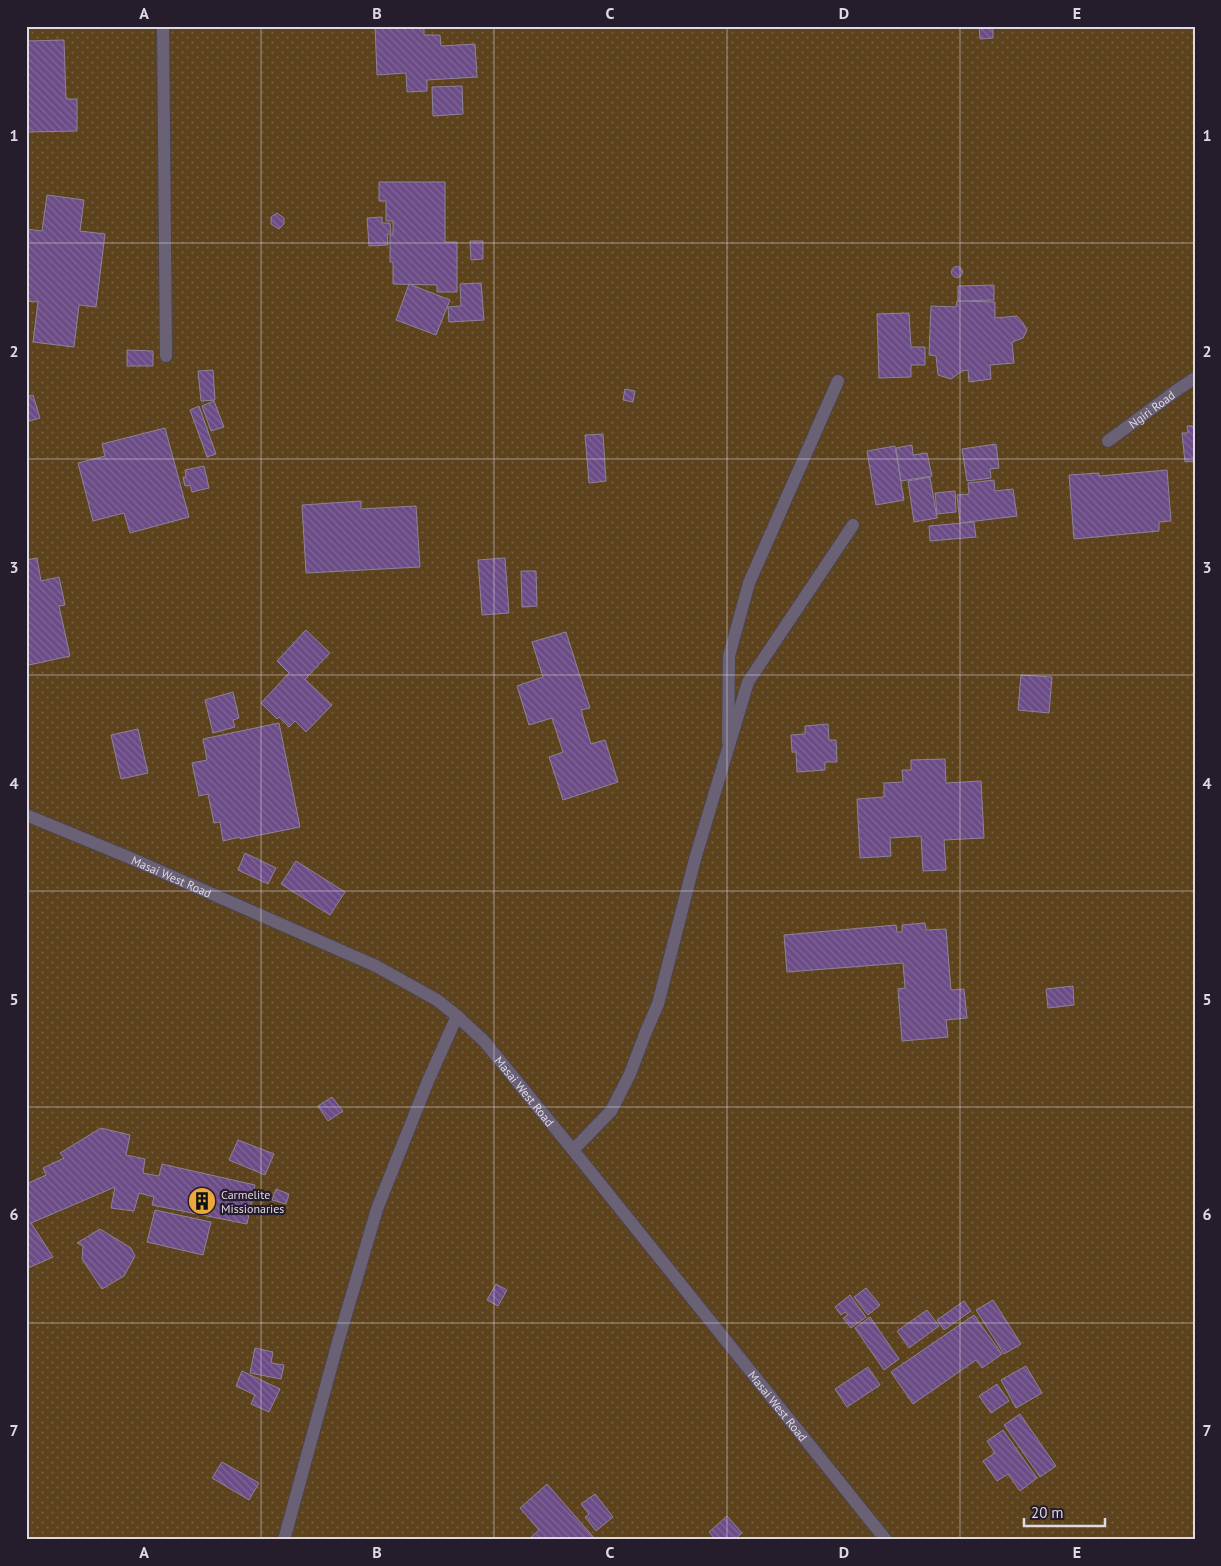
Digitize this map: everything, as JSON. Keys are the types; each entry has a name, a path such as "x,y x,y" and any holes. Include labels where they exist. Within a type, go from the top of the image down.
{"street":[{"path":"163,26 166,356"},
{"name":"Ngiri Road","path":"1108,441 1195,378"},
{"path":"728,747 728,656 749,583 838,381"},
{"path":"573,1150 611,1111 630,1074 658,1004 695,859 748,682 853,525"},
{"name":"Masai West Road","path":"26,815 128,857 376,966 437,1000 457,1016 484,1041 886,1540"},
{"path":"284,1540 338,1342 378,1209 428,1081 457,1016"}],"shaded area":[{"path":"26,26 1195,26 1195,1540 26,1540"}],"building":[{"path":"375,26 424,26 424,35 440,35 441,46 475,44 477,77 427,80 427,91 407,92 406,73 377,75"},
{"path":"979,26 993,26 993,38 980,39"},
{"path":"64,40 66,99 77,99 77,131 27,132 27,41"},
{"path":"462,86 463,114 433,116 432,87"},
{"path":"379,182 445,182 445,242 457,242 457,292 437,292 437,285 393,284 393,262 390,262 390,235 393,235 393,221 386,221 386,201 379,201"},
{"path":"47,195 84,200 80,231 105,234 96,307 79,305 74,347 33,342 38,302 26,301 26,234 27,229 42,231"},
{"path":"277,213 284,218 284,224 279,229 271,224 271,217"},
{"path":"382,217 382,223 390,223 391,234 387,234 388,245 369,246 367,218"},
{"path":"470,241 483,241 483,259 471,260"},
{"path":"955,267 959,267 962,272 961,276 955,277 952,274 952,270"},
{"path":"481,283 484,320 449,322 448,307 461,306 460,284"},
{"path":"409,284 450,300 436,335 396,320"},
{"path":"994,285 994,300 958,301 958,286"},
{"path":"957,301 995,302 995,318 1017,316 1027,330 1023,338 1012,342 1014,363 990,365 991,379 969,382 968,370 962,371 951,379 938,375 936,356 929,355 931,306 956,307"},
{"path":"909,313 911,347 925,347 925,365 911,365 911,377 879,378 877,314"},
{"path":"127,350 153,351 153,366 127,366"},
{"path":"213,370 215,400 201,401 198,371"},
{"path":"625,389 635,391 633,402 623,400"},
{"path":"33,395 40,418 26,422 26,397"},
{"path":"214,401 224,427 211,431 202,406"},
{"path":"199,406 216,454 207,457 190,410"},
{"path":"1187,426 1195,426 1195,461 1185,462 1182,433 1188,433"},
{"path":"165,428 189,517 130,533 124,513 93,521 78,463 105,456 102,444"},
{"path":"603,434 606,481 589,483 585,435"},
{"path":"996,444 999,468 990,469 991,478 967,481 962,449"},
{"path":"912,445 913,455 927,453 932,476 901,481 896,448"},
{"path":"895,446 904,500 876,505 867,451"},
{"path":"204,466 209,488 192,492 190,485 185,486 183,477 186,477 185,470"},
{"path":"1167,470 1171,521 1159,522 1159,531 1074,539 1069,475 1099,473 1099,476"},
{"path":"930,477 937,518 914,522 908,481"},
{"path":"994,480 995,491 1013,489 1017,516 960,523 957,495 969,494 968,483"},
{"path":"955,491 956,512 937,514 935,493"},
{"path":"361,501 361,509 416,506 420,567 306,573 302,505"},
{"path":"974,522 976,537 930,541 929,526"},
{"path":"37,558 41,581 59,577 65,605 59,606 70,656 29,665 26,655 26,560"},
{"path":"505,558 509,613 482,615 478,560"},
{"path":"521,571 536,571 537,606 522,607"},
{"path":"306,630 330,653 305,679 332,705 306,732 295,721 289,727 279,717 277,719 261,703 289,673 277,661"},
{"path":"566,632 590,708 581,710 591,744 605,740 618,782 563,800 549,757 563,752 552,718 529,725 517,686 543,677 532,642"},
{"path":"1021,675 1052,677 1049,713 1018,710"},
{"path":"233,692 239,718 233,720 235,727 213,733 205,700"},
{"path":"279,723 300,827 223,841 220,822 214,823 208,794 199,796 192,763 207,760 203,739"},
{"path":"828,724 829,740 836,740 837,762 825,762 825,770 797,772 796,752 792,752 791,735 805,734 805,726"},
{"path":"138,729 148,773 121,779 111,735"},
{"path":"945,759 946,783 981,781 984,838 944,840 946,870 923,871 921,836 890,838 891,856 860,858 857,799 884,797 884,783 903,782 902,770 911,770 911,760"},
{"path":"245,853 276,868 268,884 238,870"},
{"path":"296,861 345,892 330,915 281,884"},
{"path":"925,923 926,930 946,929 951,990 964,989 967,1018 946,1020 948,1037 902,1041 898,989 905,988 903,963 787,972 784,935 896,925 897,932 902,932 902,925"},
{"path":"1073,986 1074,1005 1048,1008 1046,989"},
{"path":"332,1097 343,1111 328,1121 318,1106"},
{"name":"Carmelite Missionaries","path":"101,1128 130,1135 126,1155 145,1159 143,1173 159,1176 162,1164 255,1185 247,1224 152,1205 154,1197 139,1193 134,1211 111,1208 115,1187 31,1223 53,1257 26,1269 26,1184 46,1175 43,1168 64,1158 60,1153"},
{"path":"238,1140 274,1154 265,1175 229,1160"},
{"path":"276,1189 289,1194 286,1204 272,1200"},
{"path":"155,1210 211,1222 203,1255 147,1242"},
{"path":"100,1229 131,1248 135,1256 124,1276 102,1289 82,1259 83,1246 77,1243"},
{"path":"496,1284 507,1290 498,1306 487,1300"},
{"path":"866,1288 880,1305 868,1315 854,1297"},
{"path":"850,1295 866,1317 851,1328 843,1318 848,1315 845,1312 841,1315 835,1307"},
{"path":"993,1300 1021,1344 1004,1354 976,1310"},
{"path":"964,1301 971,1311 944,1330 937,1320"},
{"path":"927,1310 939,1326 909,1348 897,1331"},
{"path":"974,1315 1002,1354 982,1368 976,1360 913,1404 891,1372"},
{"path":"870,1317 899,1359 884,1370 855,1328"},
{"path":"255,1348 273,1352 271,1363 284,1365 281,1379 250,1373"},
{"path":"1026,1366 1042,1393 1016,1408 1001,1380"},
{"path":"868,1367 880,1385 847,1407 835,1389"},
{"path":"242,1371 280,1389 269,1412 251,1404 255,1395 236,1386"},
{"path":"997,1384 1009,1401 991,1413 979,1396"},
{"path":"1020,1414 1056,1466 1040,1477 1004,1425"},
{"path":"1003,1430 1037,1478 1020,1491 1008,1474 997,1481 983,1461 995,1453 987,1441"},
{"path":"222,1462 259,1483 249,1500 212,1478"},
{"path":"547,1484 596,1540 529,1539 539,1530 520,1508"},
{"path":"595,1494 613,1517 596,1531 585,1517 589,1514 581,1504"},
{"path":"727,1516 742,1533 734,1540 716,1540 709,1532"}],"place":[{"name":"Carmelite Missionaries","path":"202,1201"}]}
